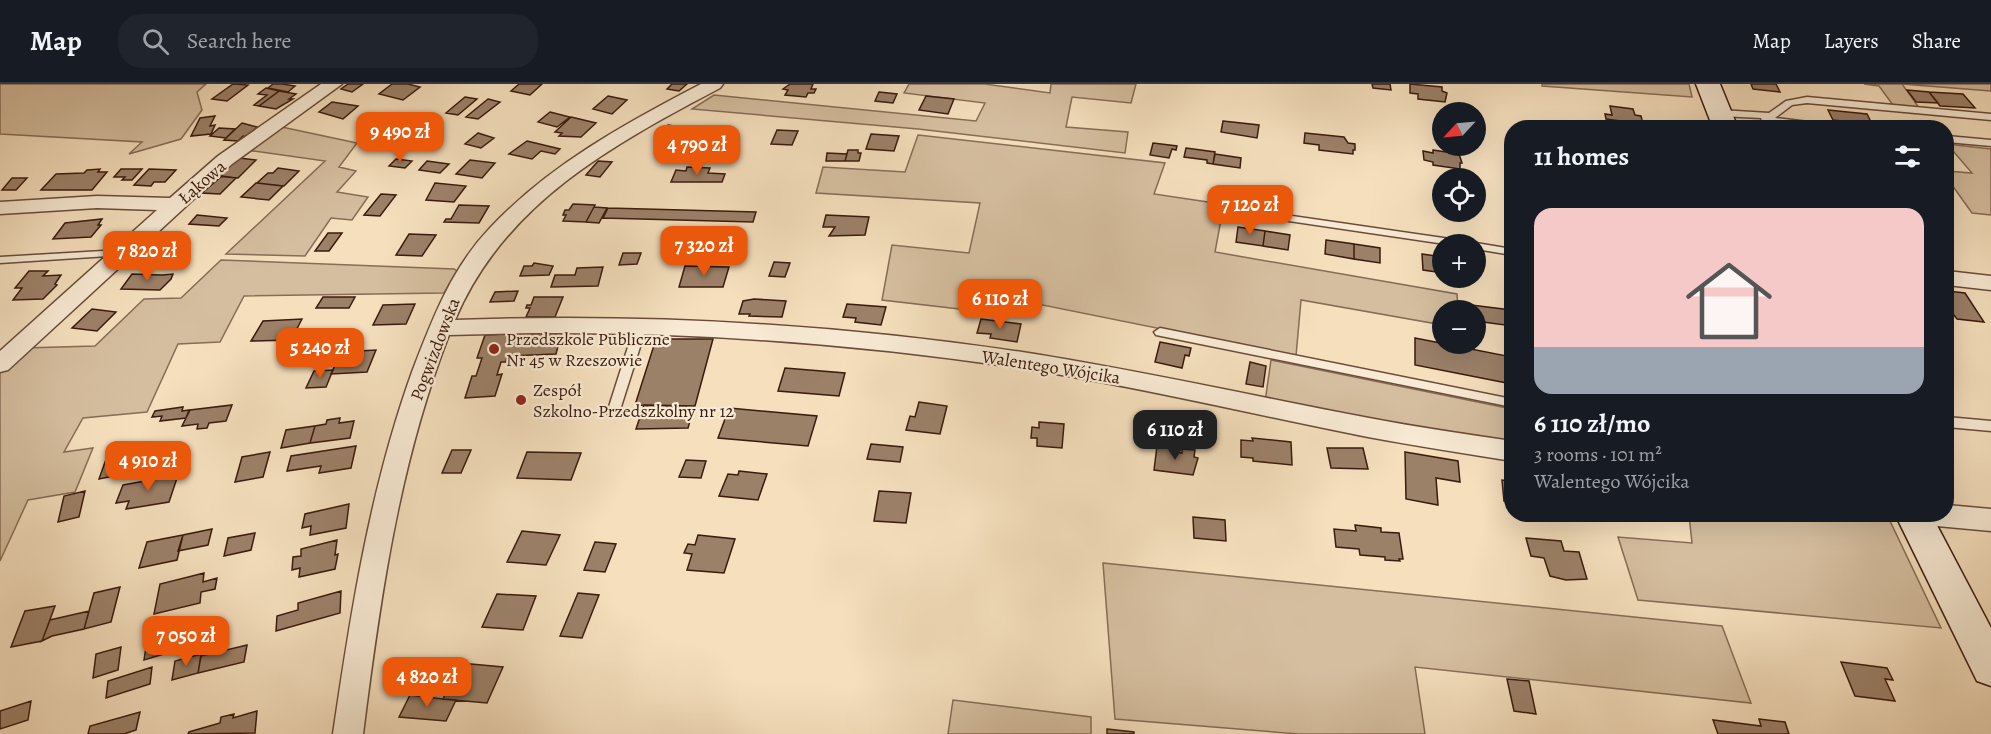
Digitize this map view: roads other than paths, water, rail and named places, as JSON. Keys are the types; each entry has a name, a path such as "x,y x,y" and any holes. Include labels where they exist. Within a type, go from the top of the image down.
{"street":[{"name":"Łąkowa","path":"0,364 225,160 333,84"},
{"name":"Pogwizdowska","path":"348,734 368,592 384,511 405,430 440,328 471,266 507,223 606,143 714,84"},
{"path":"1708,84 1730,119"},
{"path":"0,208 97,202 177,204"},
{"path":"1954,279 1991,283"},
{"name":"Walentego Wójcika","path":"440,328 522,324 641,324 815,335 1021,361 1355,425 1504,451"},
{"path":"1954,517 1991,520"},
{"path":"1917,522 1991,668"}],"lane":[{"path":"1730,119 1771,116 1789,103 1807,100 1991,117"},
{"path":"1954,140 1991,143"},
{"path":"1224,209 1432,239"},
{"path":"1486,248 1504,251"},
{"path":"0,260 120,253"},
{"path":"612,413 641,324"},
{"path":"1160,332 1504,402"},
{"path":"1954,423 1991,426"}],"place":[{"name":"Przedszkole Publiczne Nr 45 w Rzeszowie","path":"494,349"},
{"name":"Zespół Szkolno-Przedszkolny nr 12","path":"521,400"}]}
